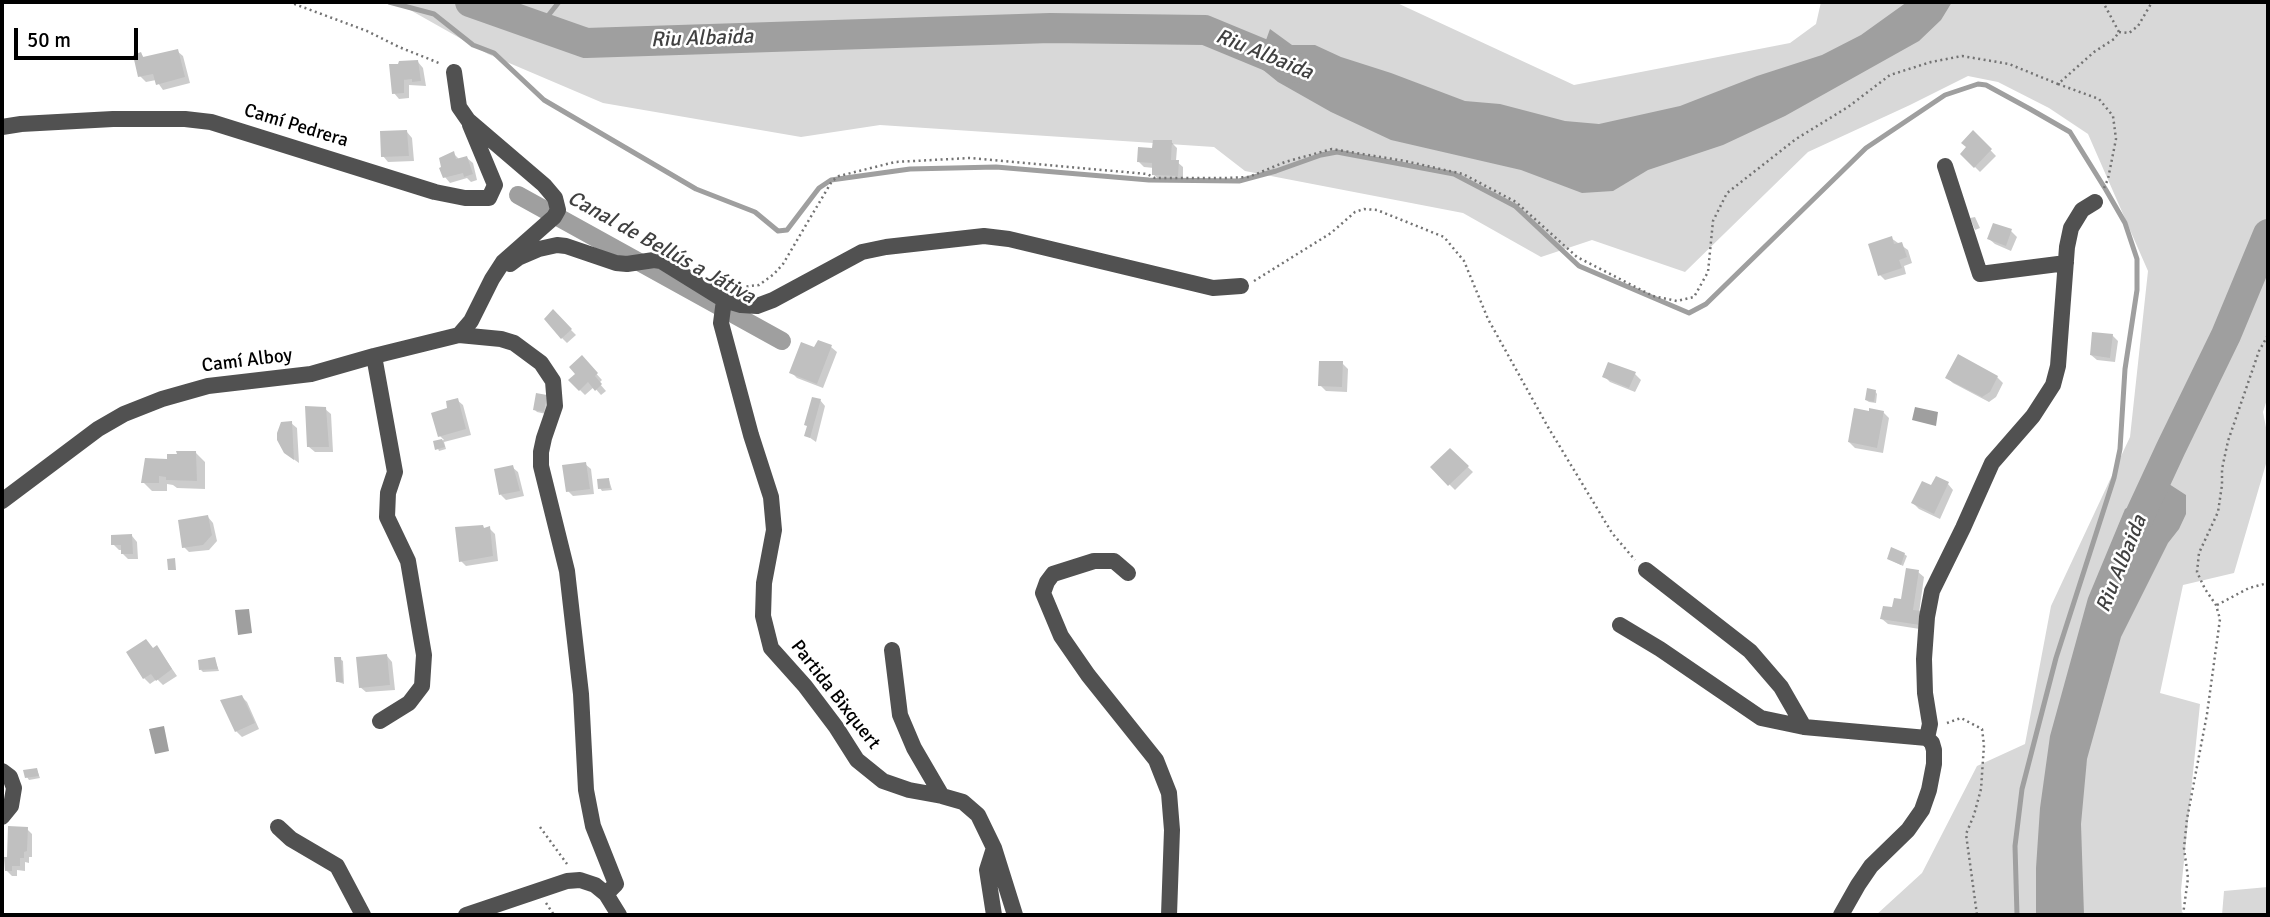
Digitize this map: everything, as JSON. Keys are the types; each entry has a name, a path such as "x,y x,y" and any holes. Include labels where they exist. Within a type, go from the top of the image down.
{"street":[{"path":"454,72 459,107 468,120 544,185 555,198 558,210 554,217 512,252 492,279 471,321 459,335"},
{"name":"Camí Pedrera","path":"2,127 113,119 211,121 435,191 465,198 489,198 495,185 468,120"},
{"path":"1945,166 1980,274 2066,263"},
{"path":"1927,738 1930,724 1923,659 1932,591 1992,463 2033,416 2053,385 2058,366 2071,228 2082,211 2095,202"},
{"path":"492,279 518,258 547,246 557,245 616,263 661,261 728,293 741,305 757,306 862,252 984,236 1009,239 1213,288 1241,286"},
{"name":"Partida Bixquert","path":"728,293 721,323 771,497 774,530 764,583 763,616 771,648 828,717 857,760 883,781 909,790 963,802 978,815 994,848 1015,915"},
{"name":"Camí Alboy","path":"2,501 98,429 124,414 162,399 208,386 311,374 459,335 514,343 541,363 553,381 555,406 544,439 541,466 567,572 581,694 586,790 593,826 616,884 606,894"},
{"path":"374,356 395,472 388,493 387,517 408,561 424,655 422,685 409,703 380,721"},
{"path":"1128,573 1114,561 1094,561 1053,574 1043,593 1061,636 1088,675 1156,760 1169,793 1169,915"},
{"path":"1646,570 1750,651 1782,687 1804,727"},
{"path":"1620,625 1660,649 1754,715 1804,727 1927,738 1932,743 1934,757 1929,790 1922,810 1909,830 1871,866 1841,915"},
{"path":"892,650 900,715 914,748 942,796"},
{"path":"2,771 10,776 14,788 10,806 2,817"},
{"path":"278,827 291,839 337,866 363,915"},
{"path":"994,848 987,870 994,915"},
{"path":"466,915 567,881 580,880 595,885 606,894 619,915"}],"path":[{"path":"289,2 367,31 454,72"},
{"path":"2103,2 2119,32"},
{"path":"2119,32 2129,33 2138,26 2152,2"},
{"path":"2058,84 2119,32"},
{"path":"728,293 759,285 774,274 783,264 832,181 839,176 895,162 970,158 1147,174 1155,178 1249,177 1285,162 1332,149 1463,174 1516,202 1577,257 1653,296 1676,302 1694,297 1708,272 1713,221 1727,193 1796,139 1848,107 1890,75 1931,62 1962,56 2009,64 2099,99 2113,116 2116,139 2105,185"},
{"path":"1241,286 1261,278 1331,233 1355,212 1364,209 1377,210 1398,221 1444,237 1464,261 1488,319 1555,439 1612,533 1633,559 1646,570"},
{"path":"2183,915 2188,878 2184,849 2186,819 2207,714 2220,619 2216,605 2204,589 2197,572 2199,553 2218,512 2228,441 2259,351 2268,335"},
{"path":"2216,605 2249,588 2268,583"},
{"path":"1927,738 1943,724 1961,719 1982,729 1984,745 1981,789 1975,815 1966,834 1977,915"},
{"path":"540,827 570,867"}],"shaded area":[{"path":"396,2 1395,2 1574,85 1790,43 1816,24 1821,2 2268,2 2268,396 2263,412 2268,457 2234,573 2183,585 2160,693 2200,704 2181,890 2182,915 1876,915 1922,873 1977,766 2025,744 2051,606 2130,437 2148,271 2088,134 2049,108 1998,82 1968,76 1808,152 1685,272 1592,240 1541,257 1463,213 1245,171 1214,147 880,125 801,137 603,103 488,54"},
{"path":"2268,887 2268,915 2222,915 2224,891"}],"water":[{"path":"1907,2 1952,2 1941,20 1919,41 1785,116 1723,145 1648,170 1613,191 1582,193 1521,170 1391,140 1331,112 1278,82 1257,65 1270,29 1292,45 1315,45 1341,57 1465,101 1500,104 1565,121 1599,124 1680,106 1757,76 1822,55 1861,35"},
{"path":"1915,407 1938,412 1936,426 1912,420"},
{"path":"2169,484 2186,495 2186,514 2168,543 2121,637 2087,759 2081,824 2084,915 2036,915 2040,808 2050,736 2088,598 2125,509"},
{"path":"249,609 252,633 238,635 235,610"},
{"path":"164,726 169,751 155,754 149,729"}],"building":[{"path":"178,49 185,77 156,85 153,74 138,77 133,55 141,52 143,57"},
{"path":"418,60 421,81 404,80 404,93 392,94 389,64"},
{"path":"407,130 409,156 381,157 380,131"},
{"path":"1973,130 1992,149 1974,168 1960,154 1966,147 1961,143"},
{"path":"1153,140 1172,140 1171,160 1179,160 1178,176 1152,175 1152,163 1137,162 1138,147 1152,148"},
{"path":"454,151 456,159 467,156 473,174 464,177 463,173 443,178 439,158"},
{"path":"1993,223 2012,229 2006,246 1987,239"},
{"path":"1892,236 1894,244 1902,242 1907,257 1899,260 1902,268 1878,276 1868,244"},
{"path":"553,309 572,329 561,339 544,319"},
{"path":"2092,332 2113,334 2110,358 2090,355"},
{"path":"818,340 832,345 817,384 789,373 801,342 814,347"},
{"path":"1958,354 1998,376 1990,392 1982,397 1945,378"},
{"path":"582,355 598,373 595,376 602,384 595,391 588,382 579,391 568,380 575,374 569,367"},
{"path":"1319,361 1343,361 1342,387 1318,386"},
{"path":"1608,362 1636,372 1629,388 1602,377"},
{"path":"1867,388 1876,390 1874,402 1865,400"},
{"path":"536,393 547,395 544,412 533,410"},
{"path":"812,397 821,399 810,438 804,436 807,426 804,425"},
{"path":"458,398 466,429 438,437 431,413 447,408 446,401"},
{"path":"305,406 326,407 329,447 307,447"},
{"path":"1854,408 1884,411 1877,448 1848,442"},
{"path":"292,421 294,460 284,453 277,440 281,422"},
{"path":"442,439 445,447 435,450 433,441"},
{"path":"1450,448 1469,466 1448,486 1430,467"},
{"path":"176,451 196,451 197,481 166,480 166,477 159,476 159,483 141,483 145,458 167,459 167,454 177,454"},
{"path":"586,462 590,489 566,492 562,465"},
{"path":"513,465 520,491 499,495 494,469"},
{"path":"1936,476 1949,482 1934,514 1911,503 1922,481 1931,485"},
{"path":"609,478 610,488 598,489 597,479"},
{"path":"208,515 212,535 203,545 182,548 178,520"},
{"path":"483,525 484,528 490,526 493,556 459,562 455,527"},
{"path":"132,534 133,554 121,554 121,545 111,545 111,535"},
{"path":"1891,547 1905,553 1901,565 1887,559"},
{"path":"175,558 176,570 168,570 167,559"},
{"path":"1906,568 1919,570 1913,610 1923,611 1920,625 1880,619 1883,606 1892,607 1894,598 1901,599"},
{"path":"146,639 153,648 157,645 172,669 156,681 151,674 143,679 126,652"},
{"path":"387,654 390,685 359,688 356,657"},
{"path":"215,657 218,669 199,670 198,660"},
{"path":"334,657 341,657 343,682 336,682"},
{"path":"242,695 255,723 235,732 220,700"},
{"path":"37,768 39,776 25,778 23,770"},
{"path":"8,826 28,827 27,851 24,852 24,858 20,858 20,866 12,866 12,871 5,871"}],"waterway":[{"path":"389,2 434,14 473,45 494,53 544,100 696,189 755,212 778,231 787,230 819,188 831,180 910,169 996,167 1149,180 1239,181 1337,152 1454,174 1515,206 1579,266 1689,313 1706,304 1866,148 1945,95 1978,84 1986,85 2030,109 2070,132 2106,190 2125,223 2137,259 2137,290 2125,369 2120,449 2114,478 2056,658 2022,789 2015,846 2017,915"},
{"name":"Riu Albaida","path":"470,2 586,43 1050,28 1205,30 1297,68"},
{"path":"539,27 559,2"},
{"name":"Canal de Bellús a Játiva","path":"518,195 782,341"},
{"name":"Riu Albaida","path":"2133,530 2226,335 2268,234"}]}
